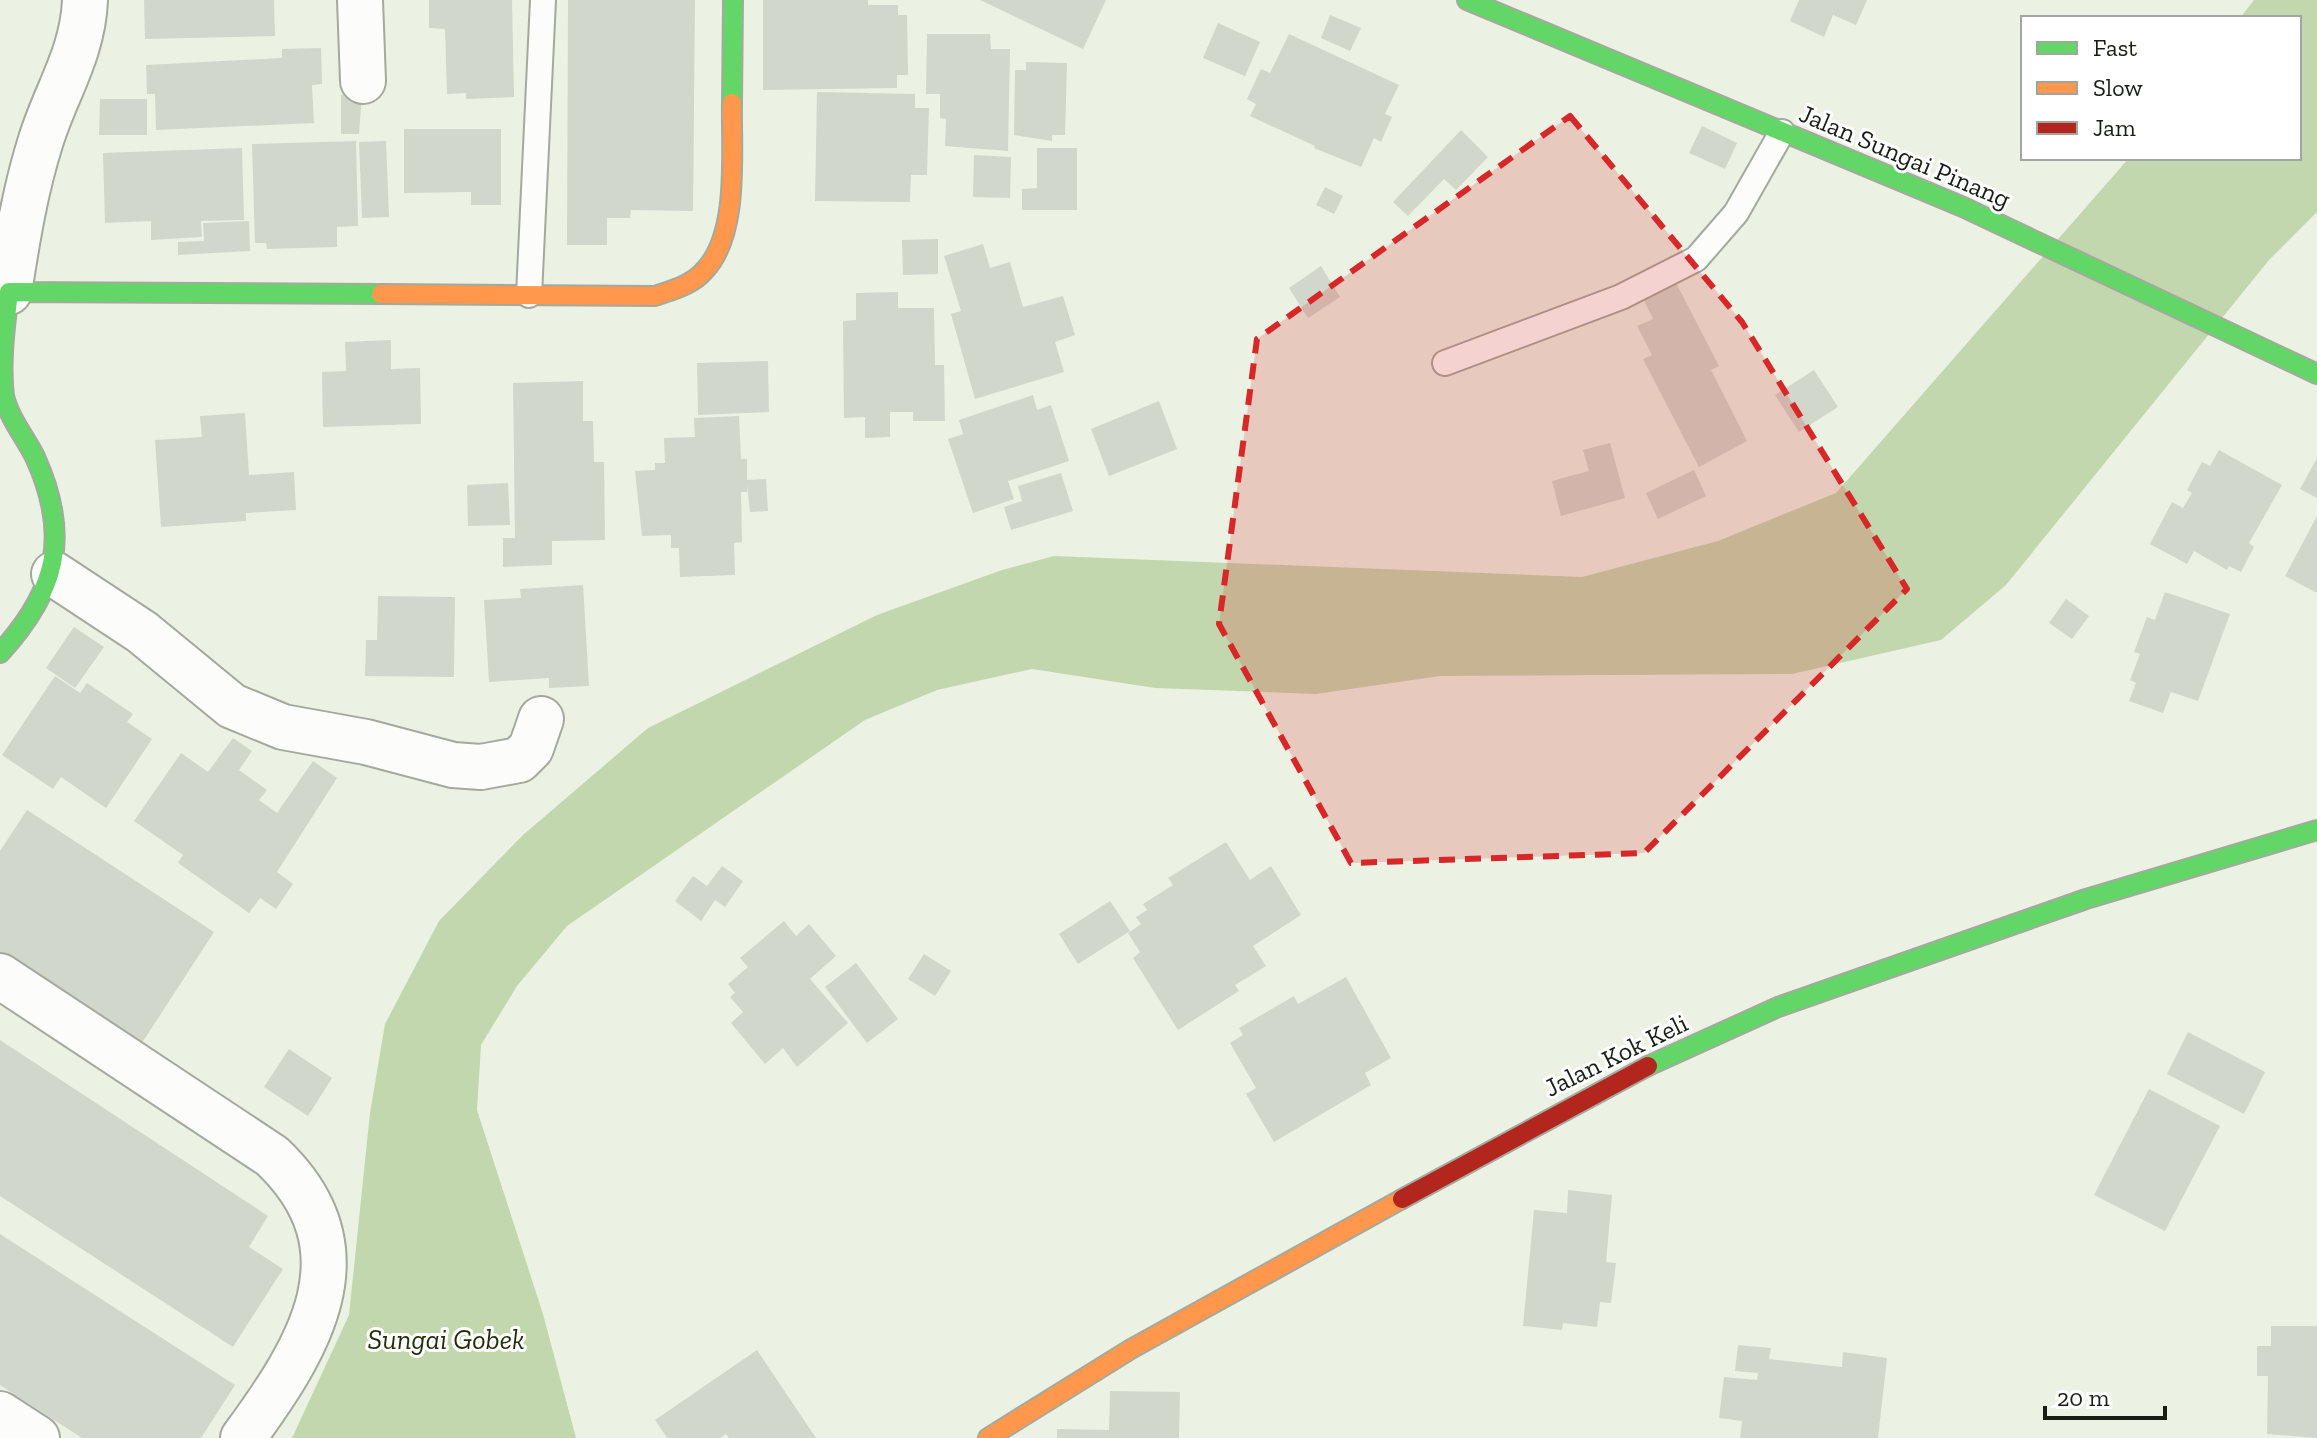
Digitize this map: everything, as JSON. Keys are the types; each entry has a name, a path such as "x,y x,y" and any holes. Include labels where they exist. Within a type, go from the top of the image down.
{"street":[{"path":"0,653 38,608 54,574 57,535 45,485 15,424 0,379 9,292 30,176 48,120 79,46 85,0"},
{"path":"360,0 363,81"},
{"path":"9,292 655,296 685,285 705,271 720,244 730,209 733,0"},
{"name":"Jalan Sungai Pinang","path":"1467,0 1963,207 2309,370"},
{"path":"54,574 142,632 232,706 283,727 366,742 453,765 481,767 519,760 531,748 541,719"},
{"name":"Jalan Kok Keli","path":"988,1438 1131,1349 1625,1077 1778,1007 2086,899 2317,830"},
{"path":"0,976 272,1156 295,1178 313,1207 323,1271 320,1304 294,1362 243,1438"},
{"path":"0,1414 37,1438"}],"lane":[{"path":"529,295 543,0"},
{"path":"1445,363 1621,297 1696,259 1736,213 1782,132"}],"highlighted area":[{"path":"1570,116 1742,322 1907,589 1644,853 1351,863 1219,624 1257,339"}],"water":[{"name":"Sungai Gobek","path":"2254,0 2317,0 2317,212 2269,260 2006,585 1941,640 1792,674 1440,676 1316,694 1155,688 1032,669 937,690 865,720 567,926 517,986 481,1045 477,1110 543,1314 576,1438 292,1438 349,1315 370,1113 385,1024 439,921 523,835 648,728 877,615 1002,570 1054,556 1582,577 1718,541 1836,493 2127,160 2301,160 2301,16 2242,16"}],"building":[{"path":"144,0 274,0 275,36 145,39"},
{"path":"429,0 512,0 514,97 466,99 466,93 447,94 445,29 429,28"},
{"path":"568,0 695,0 693,211 631,210 630,218 607,218 607,245 567,245"},
{"path":"763,0 868,0 868,5 898,5 898,15 907,15 908,75 897,75 897,88 763,90"},
{"path":"980,0 1106,0 1083,49"},
{"path":"1799,0 1867,0 1856,25 1833,15 1824,37 1790,21"},
{"path":"1330,15 1361,28 1350,51 1321,38"},
{"path":"1218,23 1260,42 1245,76 1203,58"},
{"path":"927,34 990,34 991,49 1010,49 1008,151 945,146 946,119 940,118 940,94 926,94"},
{"path":"1289,34 1399,85 1385,114 1392,117 1381,142 1374,138 1361,167 1250,116 1256,104 1247,99 1261,69 1270,73"},
{"path":"321,48 322,84 312,85 314,123 156,130 155,94 147,94 146,65 282,58 282,49"},
{"path":"1026,62 1067,63 1065,135 1052,135 1052,141 1014,135 1015,70 1026,70"},
{"path":"817,92 915,94 915,108 929,108 927,175 911,175 910,202 815,201"},
{"path":"362,94 359,134 341,134 341,95"},
{"path":"100,99 147,99 147,135 99,135"},
{"path":"1702,126 1737,143 1725,169 1689,153"},
{"path":"404,129 501,129 501,205 471,205 471,192 404,193"},
{"path":"1461,130 1488,157 1456,190 1444,179 1408,216 1393,202"},
{"path":"356,141 358,226 337,227 337,247 267,249 266,243 255,243 252,144"},
{"path":"386,141 389,217 362,218 359,142"},
{"path":"242,148 244,220 201,221 202,237 151,240 151,221 105,223 103,153"},
{"path":"1037,148 1077,148 1077,210 1022,210 1022,189 1037,188"},
{"path":"974,155 1011,157 1010,198 973,197"},
{"path":"1325,187 1343,196 1334,214 1316,205"},
{"path":"249,221 250,251 178,255 178,242 204,241 203,223"},
{"path":"938,239 938,274 903,275 902,240"},
{"path":"983,244 990,268 1010,262 1023,307 1063,296 1075,335 1055,342 1064,372 975,399 951,314 961,311 944,256"},
{"path":"1321,266 1340,297 1308,318 1289,288"},
{"path":"1674,279 1719,366 1711,370 1747,441 1699,467 1643,359 1652,355 1637,326 1653,319 1642,296"},
{"path":"898,292 898,308 934,308 935,365 944,365 945,421 913,421 913,412 890,412 890,437 865,438 865,417 844,418 843,321 856,320 856,293"},
{"path":"391,340 391,369 420,368 421,424 323,427 322,372 346,371 345,342"},
{"path":"768,361 769,412 698,415 697,363"},
{"path":"1814,370 1838,407 1799,432 1775,395"},
{"path":"583,381 583,421 593,421 594,462 604,462 605,540 552,541 552,565 503,567 503,538 515,538 513,383"},
{"path":"1033,395 1037,410 1051,405 1069,461 1008,481 1014,499 973,513 948,439 963,434 959,420"},
{"path":"1159,401 1177,449 1109,476 1091,429"},
{"path":"245,413 249,475 294,472 296,510 246,513 246,521 161,527 155,440 202,437 200,416"},
{"path":"739,416 741,459 747,459 747,480 766,479 768,511 750,512 747,484 747,492 741,492 742,542 734,543 735,575 680,577 679,548 671,548 671,535 642,536 635,471 655,470 655,463 665,463 664,438 695,437 694,418"},
{"path":"1610,443 1625,498 1561,516 1552,481 1589,471 1583,450"},
{"path":"2219,450 2282,485 2249,543 2254,547 2241,572 2229,566 2227,570 2194,551 2187,564 2150,544 2172,502 2183,508 2192,493 2187,490 2202,462 2210,466"},
{"path":"2317,458 2317,498 2300,489"},
{"path":"1694,470 1706,496 1658,519 1646,493"},
{"path":"1061,473 1073,511 1011,530 1004,507 1022,501 1018,486"},
{"path":"508,483 510,525 468,526 467,485"},
{"path":"2317,516 2317,593 2285,576"},
{"path":"583,585 589,686 549,688 549,678 489,682 484,600 521,598 520,589"},
{"path":"2165,592 2230,614 2198,701 2171,692 2163,713 2129,701 2136,683 2130,680 2140,654 2134,652 2147,617 2155,620"},
{"path":"378,596 455,597 454,677 365,676 366,640 377,640"},
{"path":"2066,599 2089,616 2072,639 2049,623"},
{"path":"74,627 104,647 75,688 46,668"},
{"path":"55,676 80,693 87,683 133,714 127,722 152,739 106,808 61,777 53,789 2,755"},
{"path":"233,738 252,751 239,770 267,790 259,800 277,813 313,761 337,778 277,872 293,884 276,909 260,898 249,913 178,863 183,855 134,821 181,753 208,772"},
{"path":"27,810 214,932 140,1046 0,955 0,851"},
{"path":"1226,842 1250,880 1271,866 1301,915 1253,946 1266,966 1235,985 1239,991 1178,1030 1133,958 1140,952 1128,933 1141,924 1136,917 1147,910 1143,904 1173,885 1168,878"},
{"path":"722,866 743,881 725,907 715,900 701,921 675,901 693,876 707,886"},
{"path":"1110,901 1130,931 1078,964 1059,934"},
{"path":"784,921 796,936 809,924 836,956 810,979 848,1023 797,1067 783,1048 765,1064 731,1023 743,1012 730,997 735,993 728,984 748,967 740,958"},
{"path":"924,954 951,971 935,996 908,979"},
{"path":"856,963 898,1019 867,1043 825,987"},
{"path":"1346,977 1391,1058 1365,1073 1371,1085 1274,1142 1246,1094 1256,1088 1230,1043 1243,1035 1239,1028 1294,996 1298,1004"},
{"path":"2188,1032 2265,1072 2244,1114 2167,1074"},
{"path":"0,1040 268,1216 249,1247 283,1269 233,1347 0,1196"},
{"path":"289,1049 332,1078 308,1116 264,1087"},
{"path":"2149,1089 2220,1126 2165,1231 2094,1195"},
{"path":"1568,1190 1612,1195 1606,1262 1616,1263 1611,1303 1600,1302 1597,1327 1563,1323 1562,1330 1523,1326 1534,1210 1567,1213"},
{"path":"0,1234 235,1385 201,1438 82,1438 0,1385"},
{"path":"2271,1326 2317,1326 2317,1438 2267,1434 2268,1376 2257,1376 2257,1346 2271,1346"},
{"path":"1738,1345 1771,1348 1769,1359 1842,1367 1843,1352 1887,1358 1878,1438 1740,1438 1742,1421 1719,1418 1724,1377 1757,1380 1758,1373 1735,1371"},
{"path":"757,1350 816,1438 729,1438 726,1434 720,1438 667,1438 655,1420"},
{"path":"1110,1391 1180,1392 1179,1438 1057,1438 1057,1429 1109,1430"}],"traffic: fast":[{"path":"732,103 733,0"},
{"path":"1467,0 1963,207 2317,374"},
{"path":"0,653 35,607 46,585 55,537 46,486 4,396 3,357 9,292 381,294"},
{"path":"1648,1066 1778,1007 2086,899 2317,830"}],"traffic: slow":[{"path":"381,294 655,296 688,283 704,271 723,236 731,192 732,103"},
{"path":"988,1438 1131,1349 1402,1199"}],"traffic: jam":[{"path":"1402,1199 1648,1066"}]}
